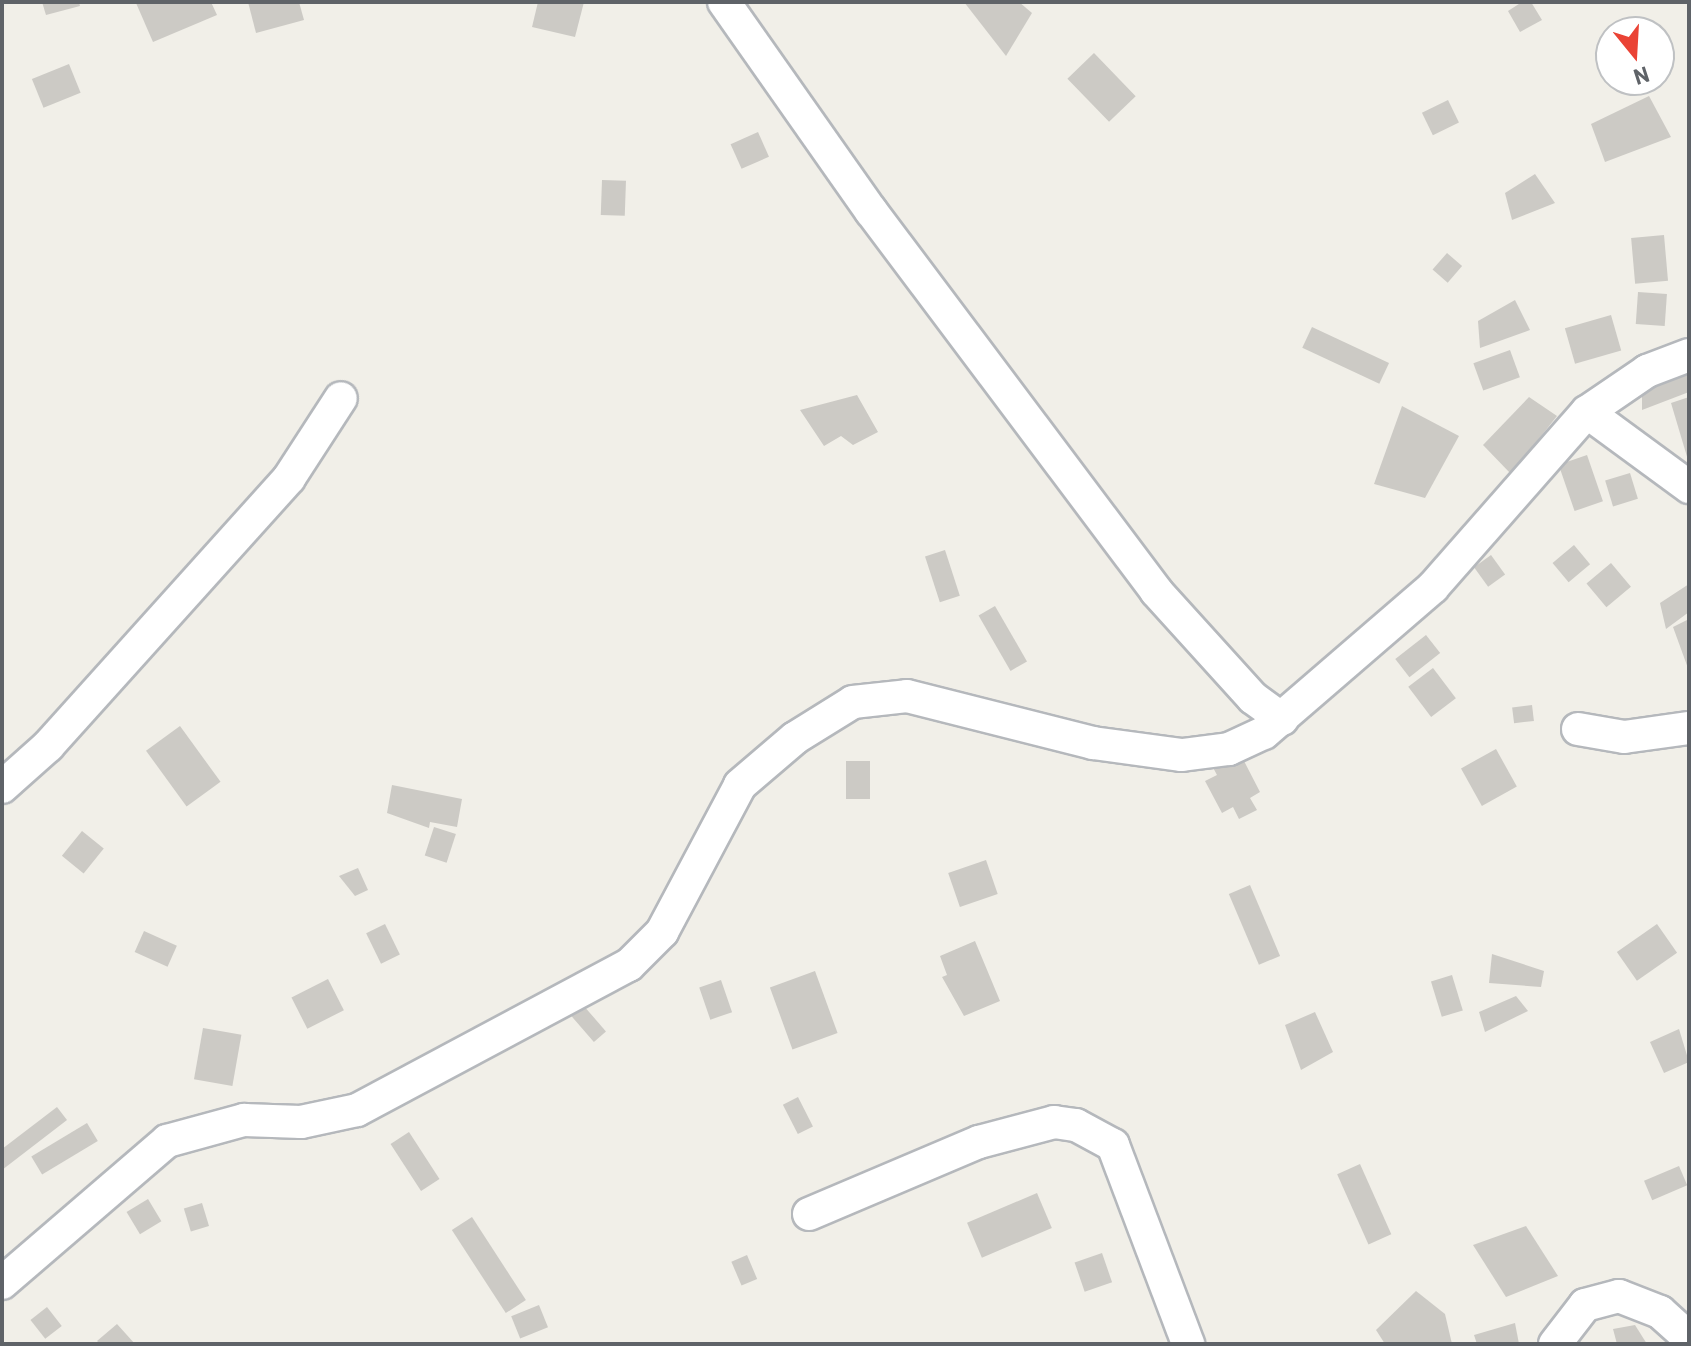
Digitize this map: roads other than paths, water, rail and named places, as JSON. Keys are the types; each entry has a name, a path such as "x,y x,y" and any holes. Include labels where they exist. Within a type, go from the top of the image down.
{"street":[{"path":"724,2 897,246 1156,591 1253,698 1282,719"},
{"path":"2,1283 167,1141 231,1122 318,1121 357,1110 629,965 662,932 740,785 795,738 853,702 907,696 1071,738 1182,755 1229,749 1282,719 1433,587 1587,412 1647,371 1689,355"},
{"path":"2,787 48,746 289,478 341,398"},
{"path":"1587,412 1689,487"},
{"path":"1578,729 1624,737 1689,728"},
{"path":"809,1214 979,1142 1043,1124 1076,1125 1113,1145 1188,1344"},
{"path":"1555,1344 1585,1305 1619,1296 1660,1312 1689,1338"}]}
